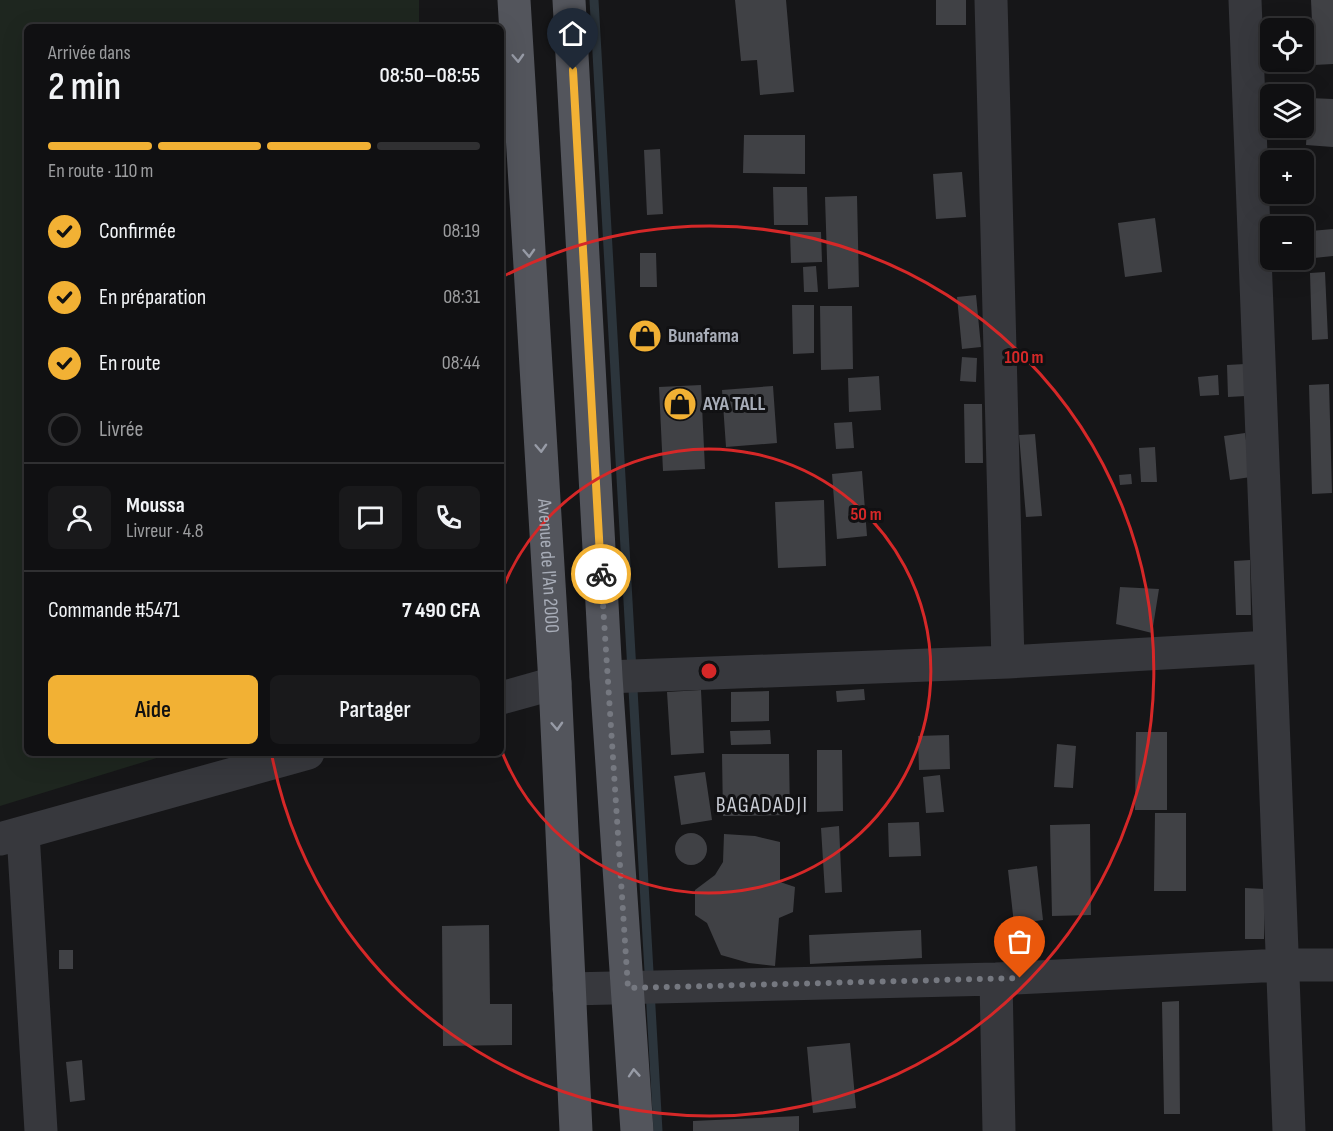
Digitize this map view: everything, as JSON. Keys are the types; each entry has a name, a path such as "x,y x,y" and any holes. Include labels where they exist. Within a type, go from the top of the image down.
{"main road":[{"name":"Avenue de l'An 2000","path":"514,0 555,683 576,1131"},
{"path":"569,0 606,677 637,1131"}],"street":[{"path":"991,0 1008,662"},
{"path":"1245,0 1289,1131"},
{"path":"606,677 1008,662 1270,647"},
{"path":"504,698 555,683"},
{"path":"41,1131 12,836 297,756"},
{"path":"569,988 996,979 1283,965 1333,965"},
{"path":"996,979 999,1131"}],"shaded area":[{"path":"0,0 419,0 419,24 24,24 24,756 163,756 0,806"}],"building":[{"path":"735,0 786,0 794,92 760,95 757,60 741,61"},
{"path":"936,0 966,0 966,25 936,25"},
{"path":"1311,0 1333,0 1333,64 1314,65 1314,18 1312,18"},
{"path":"1314,98 1333,99 1333,147 1306,145 1306,138 1314,138"},
{"path":"744,135 805,135 805,174 743,173"},
{"path":"660,149 663,214 647,215 644,150"},
{"path":"962,172 966,217 936,219 933,174"},
{"path":"773,187 807,187 808,225 774,225"},
{"path":"857,196 859,287 828,289 825,197"},
{"path":"1155,218 1162,272 1125,277 1118,223"},
{"path":"1333,229 1333,256 1314,258 1314,231"},
{"path":"790,232 821,232 822,262 791,263"},
{"path":"640,253 656,253 657,287 640,287"},
{"path":"816,266 818,292 804,292 803,267"},
{"path":"1325,272 1328,339 1312,340 1310,273"},
{"path":"976,295 981,347 962,349 957,297"},
{"path":"792,305 814,305 814,353 793,354"},
{"path":"820,306 852,306 853,369 821,370"},
{"path":"962,357 977,358 976,382 960,381"},
{"path":"1245,364 1246,396 1228,397 1227,365"},
{"path":"1218,375 1219,395 1200,396 1198,377"},
{"path":"879,376 881,410 849,412 848,378"},
{"path":"1329,384 1332,493 1312,494 1309,385"},
{"path":"701,385 705,469 663,471 659,387"},
{"path":"773,386 777,443 726,447 722,390"},
{"path":"964,404 982,404 983,463 965,463"},
{"path":"852,422 854,448 836,449 834,423"},
{"path":"1245,433 1251,477 1230,480 1224,436"},
{"path":"1035,434 1042,516 1026,517 1019,435"},
{"path":"1155,447 1157,482 1141,482 1139,448"},
{"path":"862,471 867,536 837,539 832,474"},
{"path":"1131,474 1132,484 1120,485 1119,475"},
{"path":"824,500 826,566 778,568 775,502"},
{"path":"1250,560 1251,615 1236,615 1234,561"},
{"path":"1120,587 1159,589 1152,633 1116,624"},
{"path":"864,689 865,700 837,702 836,691"},
{"path":"701,690 704,753 671,755 667,692"},
{"path":"769,691 769,721 731,722 731,692"},
{"path":"770,730 771,744 731,745 730,731"},
{"path":"1136,732 1167,732 1167,810 1135,810"},
{"path":"949,735 950,769 919,770 918,736"},
{"path":"1057,744 1076,746 1073,788 1054,787"},
{"path":"817,750 842,750 843,811 817,812"},
{"path":"722,754 789,754 790,815 723,816"},
{"path":"705,772 712,820 681,825 674,776"},
{"path":"940,775 944,812 926,813 923,777"},
{"path":"1155,813 1186,813 1186,891 1154,891"},
{"path":"919,822 921,856 889,857 888,823"},
{"path":"1090,824 1091,915 1052,916 1050,825"},
{"path":"839,826 842,892 825,893 821,828"},
{"path":"691,833 702,838 707,849 702,860 691,865 680,860 675,849 680,838"},
{"path":"724,834 755,836 780,842 780,882 795,887 793,912 779,918 775,966 749,963 721,955 707,923 695,915 695,890 715,875 723,862"},
{"path":"1037,866 1043,920 1014,924 1008,870"},
{"path":"1245,888 1265,889 1264,939 1245,939"},
{"path":"489,925 490,1004 512,1004 512,1045 443,1046 442,926"},
{"path":"921,930 922,958 810,964 809,935"},
{"path":"59,950 73,950 73,969 59,969"},
{"path":"1179,1001 1180,1114 1164,1114 1162,1002"},
{"path":"850,1043 856,1108 813,1113 807,1047"},
{"path":"82,1060 85,1100 70,1102 66,1062"},
{"path":"799,1116 799,1131 693,1131 693,1121"}],"waterway":[{"path":"594,0 658,1131"}],"way so far":[{"path":"601,574 628,988 1020,978"}],"place":[{"name":"Bunafama","path":"645,336"},
{"name":"AYA TALL","path":"680,404"}],"district":[{"name":"BAGADADJI","path":"762,805"}],"route":[{"path":"573,70 601,574"}]}
